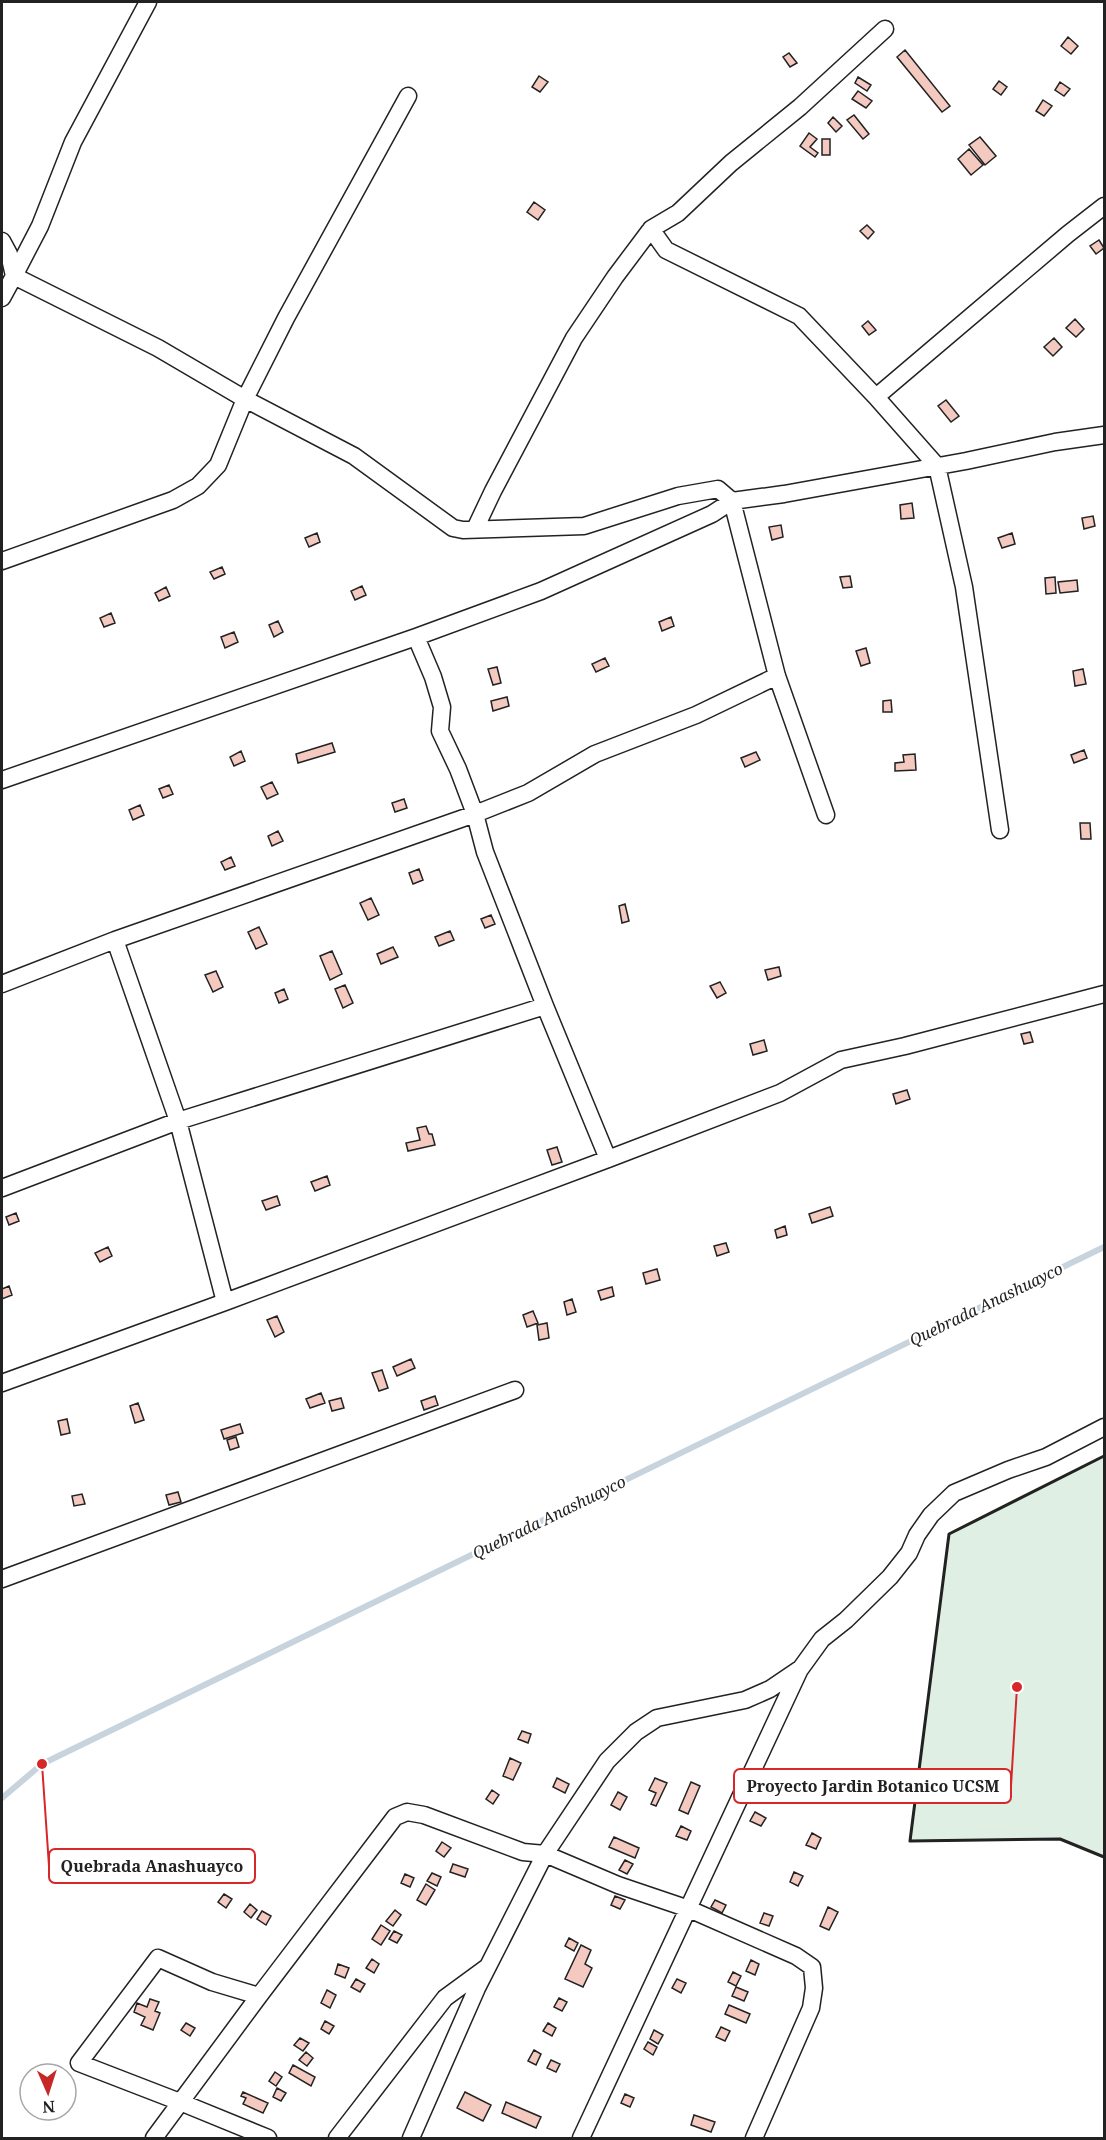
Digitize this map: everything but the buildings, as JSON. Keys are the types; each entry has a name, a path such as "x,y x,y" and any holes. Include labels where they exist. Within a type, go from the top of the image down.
{"street":[{"path":"2,298 40,226 73,142 148,2"},
{"path":"475,529 574,338 651,229 678,213 731,163 800,107 885,29"},
{"path":"2,561 173,500 198,486 218,465 245,399 286,318 408,96"},
{"path":"876,397 1104,206"},
{"path":"651,229 666,250 799,316 876,397 937,466 964,587 1000,830"},
{"path":"2,241 9,254 14,276"},
{"path":"14,276 158,348 245,399 354,456 453,528 463,530 584,526 678,496 718,489 732,501 777,676 826,815"},
{"path":"2,780 417,637 542,591 712,514 732,501 784,494 1055,442 1104,435"},
{"path":"417,637 442,707 440,730 475,814 484,852 608,1159"},
{"path":"2,984 115,940 475,814 528,793 595,754 696,715 777,676"},
{"path":"115,940 178,1121 225,1302"},
{"path":"2,1383 225,1302 780,1093 841,1060 1104,994"},
{"path":"2,1188 178,1121 545,1006"},
{"path":"2,1579 515,1390"},
{"path":"581,2139 747,1784 769,1732 801,1668 822,1639 846,1620 890,1577 909,1553 917,1535 931,1515 954,1493 997,1474 1046,1457 1104,1427"},
{"path":"411,2139 487,1968 545,1854 607,1761 636,1731 657,1718 745,1700 770,1689 801,1668"},
{"path":"154,2139 394,1817 406,1812 424,1815 524,1852 545,1854 618,1885 688,1909 796,1956 812,1966 814,1988 811,2008 754,2139"},
{"path":"259,1996 212,1982 158,1958 79,2063 268,2139"},
{"path":"337,2139 445,1998 487,1968"}],"green space":[{"path":"1104,1456 1104,1857 1060,1839 910,1841 949,1534"}],"waterway":[{"name":"Quebrada Anashuayco","path":"2,1798 42,1764 1104,1247"}],"wall":[{"path":"1104,1456 949,1534 910,1841 1060,1839 1104,1857"}],"place":[{"name":"Proyecto Jardin Botanico UCSM","path":"1017,1687"},
{"name":"Quebrada Anashuayco","path":"42,1764"}]}
